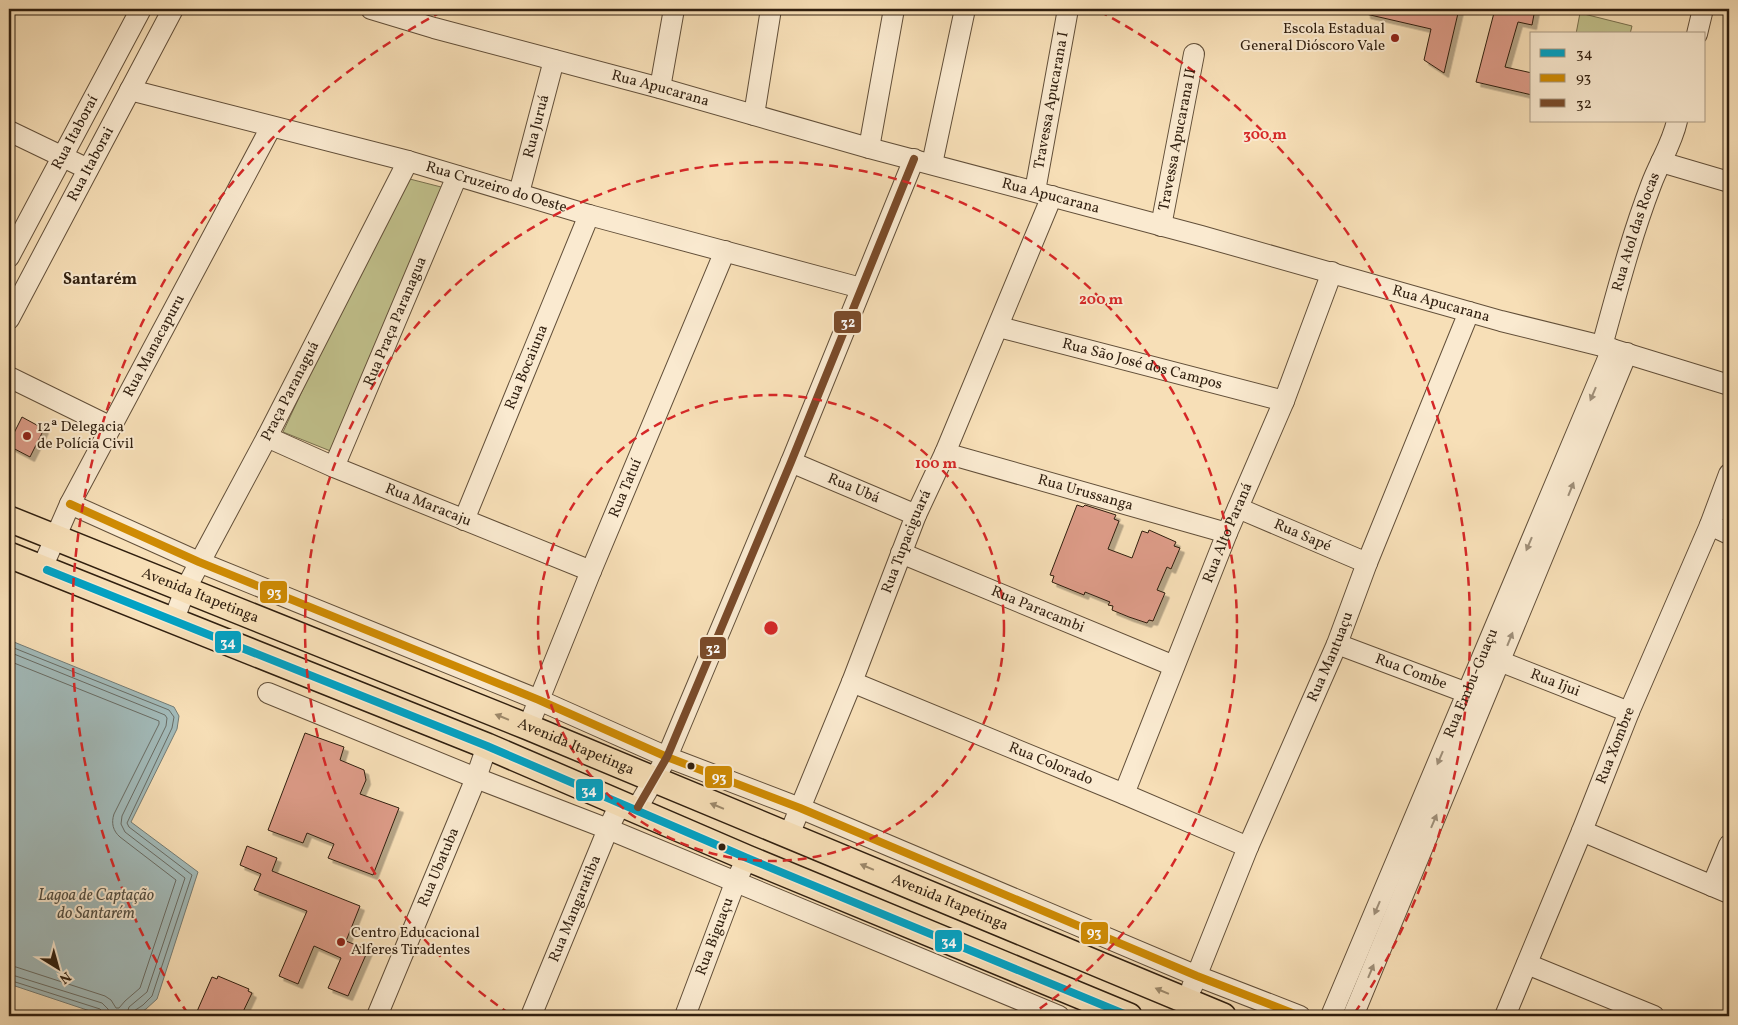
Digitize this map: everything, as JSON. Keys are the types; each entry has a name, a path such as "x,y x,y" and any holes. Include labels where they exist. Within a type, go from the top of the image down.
{"main road":[{"name":"Avenida Itapetinga","path":"9,519 528,727 1223,1016"},
{"path":"9,555 487,746 747,858 1129,1016"},
{"path":"1035,977 1048,943"}],"street":[{"name":"Rua Itaboraí","path":"9,257 141,9"},
{"name":"Rua Itaborai","path":"9,319 173,9"},
{"name":"Rua Apucarana","path":"371,9 660,88 869,148 1332,272 1469,312 1614,349 1729,386"},
{"path":"660,88 674,9"},
{"path":"754,115 770,9"},
{"path":"869,148 894,9"},
{"name":"Rua Mangaratiba","path":"531,1016 608,829 655,780 667,757 791,462 861,288 923,162 965,9"},
{"name":"Travessa Apucarana I","path":"1044,194 1068,9"},
{"path":"1698,32 1703,9"},
{"name":"Travessa Apucarana II","path":"1161,226 1194,54"},
{"name":"Rua Juruá","path":"519,194 554,60"},
{"name":"Rua Cruzeiro do Oeste","path":"130,90 408,161 589,215 861,288"},
{"name":"Rua Atol das Rocas","path":"1614,349 1630,249 1651,184 1669,147 1677,122"},
{"name":"Rua Manacapuru","path":"42,568 70,504 271,127"},
{"path":"9,131 88,169"},
{"name":"Praça Paranaguá","path":"173,622 185,590 199,562 267,437 408,161"},
{"path":"1661,162 1729,182"},
{"name":"Rua Praça Paranagua","path":"334,467 457,176"},
{"name":"Rua Tupaciguará","path":"789,835 852,682 916,515 945,453 998,327 1044,194"},
{"name":"Rua Bocaiuna","path":"464,520 589,215"},
{"name":"Rua Tatuí","path":"528,727 725,251"},
{"name":"Rua Alto Paraná","path":"1124,794 1227,533 1284,401 1332,272"},
{"name":"Rua Mantuaçu","path":"1186,1001 1248,847 1337,644 1367,563 1469,312"},
{"name":"Rua São José dos Campos","path":"998,327 1284,401"},
{"name":"Rua Embu-Guaçu","path":"1332,1016 1476,696 1614,349"},
{"path":"9,377 110,427"},
{"name":"Rua Maracaju","path":"267,437 334,467 591,571"},
{"name":"Rua Urussanga","path":"945,453 1227,533"},
{"name":"Rua Ubá","path":"791,462 916,515"},
{"name":"Rua Xombre","path":"1505,1016 1629,712 1710,525 1729,474"},
{"name":"Avenida Itapetinga","path":"70,504 199,562 540,700 667,757 800,808 1196,976 1300,1016"},
{"name":"Rua Sapé","path":"1238,508 1367,563"},
{"path":"1710,525 1729,534"},
{"name":"Rua Paracambi","path":"901,553 1174,666"},
{"name":"Rua Combe","path":"1337,644 1476,696"},
{"name":"Rua Ijui","path":"1492,658 1629,712"},
{"name":"Rua Colorado","path":"852,682 1248,847"},
{"path":"268,693 476,778 608,829 1059,1016"},
{"name":"Rua Embu-Guaçu","path":"1353,1016 1476,696"},
{"name":"Rua Ubatuba","path":"377,1016 476,778 487,746"},
{"path":"1582,831 1720,890 1729,844"},
{"name":"Rua Biguaçu","path":"685,1016 735,883 747,858"},
{"path":"1527,964 1654,1016"}],"green space":[{"path":"1580,13 1632,26 1630,32 1576,32"},
{"path":"402,177 445,188 338,454 283,432"}],"water":[{"name":"Lagoa de Captação do Santarém","path":"9,640 174,707 179,716 177,729 131,822 198,872 157,999 135,1016 105,1016 9,984"}],"building":[{"path":"1366,9 1459,9 1444,73 1424,60 1431,29 1366,14"},
{"path":"1495,9 1535,9 1532,25 1518,22 1505,67 1530,73 1530,95 1476,82"},
{"name":"12ª Delegacia de Polícia Civil","path":"22,417 44,429 30,457 9,446"},
{"path":"1077,505 1083,507 1085,505 1116,515 1114,519 1119,521 1108,549 1132,558 1142,531 1148,533 1149,530 1176,542 1174,546 1180,548 1171,569 1167,567 1157,590 1165,593 1153,621 1149,620 1147,623 1129,617 1112,610 1113,606 1108,605 1110,602 1085,592 1084,595 1052,582 1054,576 1050,575"},
{"path":"305,733 344,747 340,760 364,770 366,780 360,794 399,808 373,875 328,858 334,844 307,833 303,843 268,830"},
{"path":"247,846 277,858 272,871 360,906 346,941 368,950 348,996 328,988 341,958 314,946 298,984 279,976 307,911 254,890 261,874 240,865"},
{"path":"218,976 249,989 248,991 252,993 241,1016 195,1016 212,977 217,979"}],"transit line":[{"name":"32","path":"638,807 667,757 791,462 914,159"},
{"name":"93","path":"70,504 199,562 539,700 667,757 800,808 1197,976 1300,1016"},
{"name":"34","path":"47,570 487,746 747,858 1129,1016"}],"place":[{"name":"Escola Estadual General Dióscoro Vale","path":"1395,38"},
{"name":"12ª Delegacia de Polícia Civil","path":"27,436"},
{"name":"Centro Educacional Alferes Tiradentes","path":"341,942"}],"district":[{"name":"Santarém","path":"100,280"}]}
